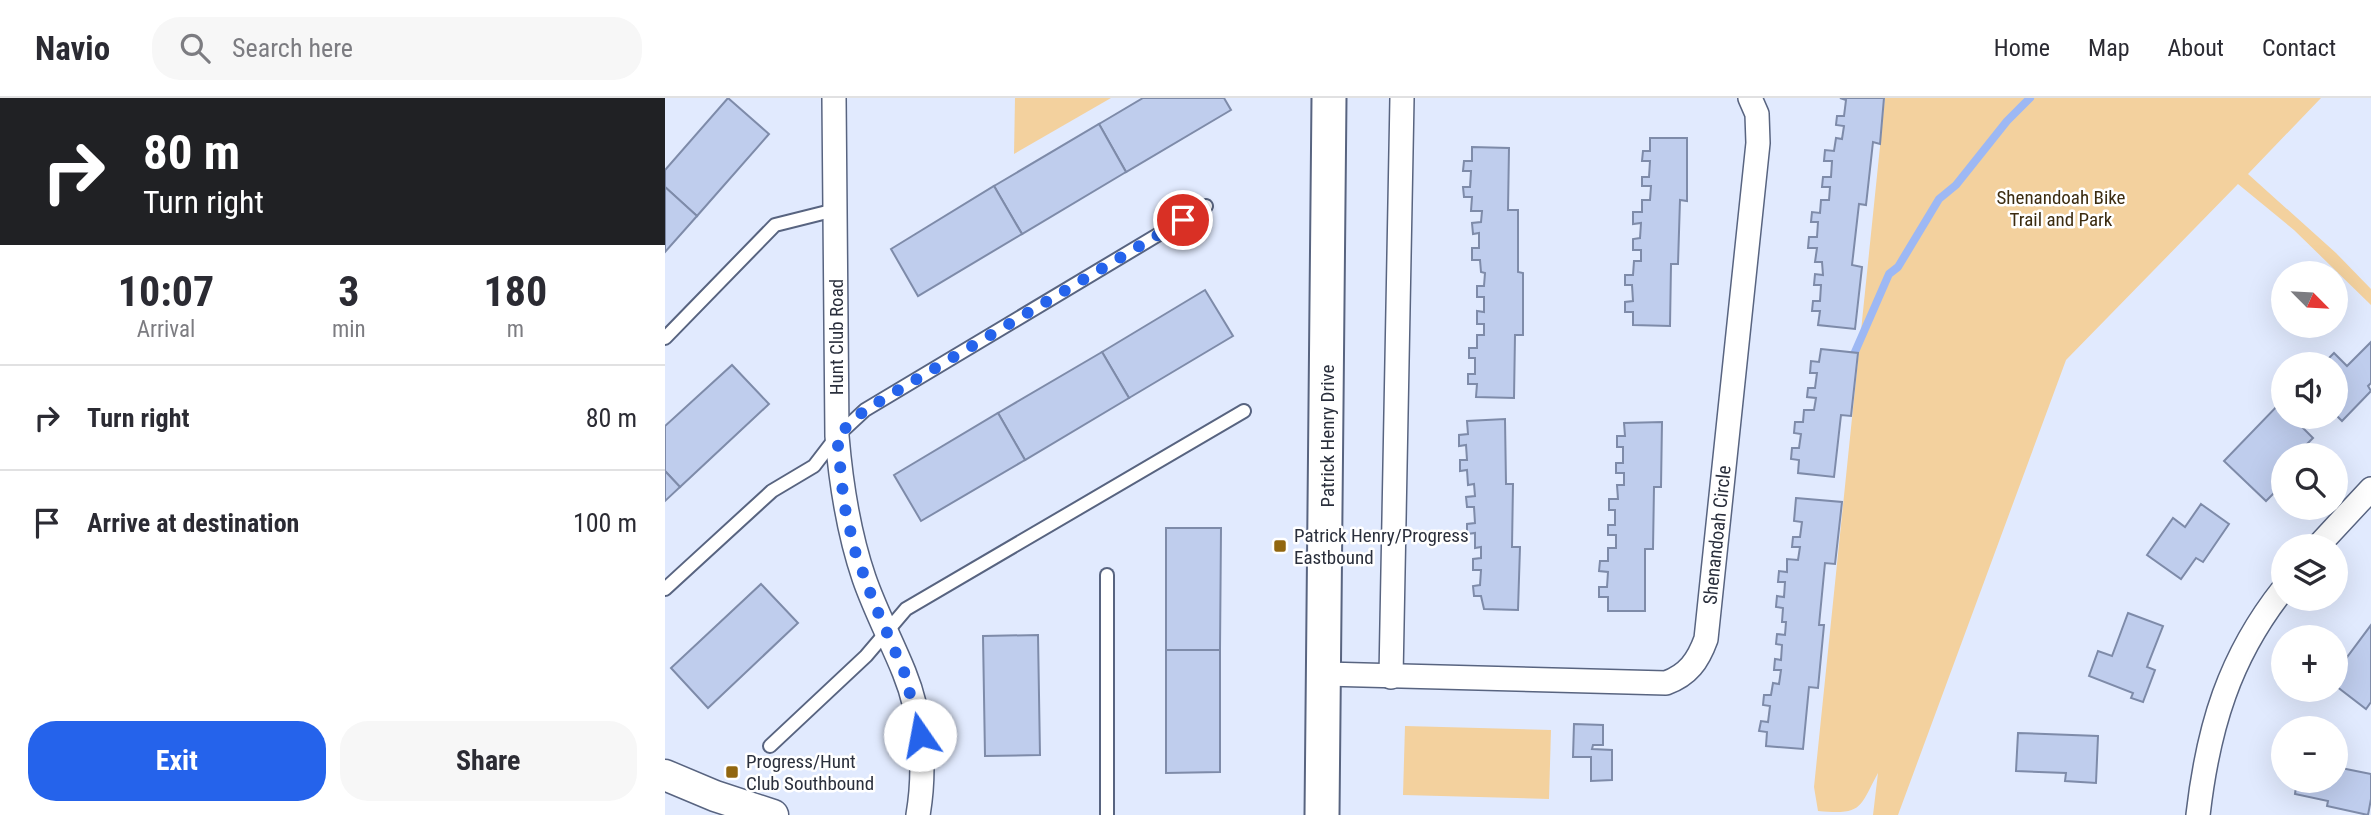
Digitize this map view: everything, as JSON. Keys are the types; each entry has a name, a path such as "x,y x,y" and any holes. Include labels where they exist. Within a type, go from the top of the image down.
{"main road":[{"name":"Patrick Henry Drive","path":"1322,815 1329,98"}],"street":[{"name":"Hunt Club Road","path":"834,98 837,436 849,526 864,577 905,674 918,726 922,753 918,815"},
{"path":"1391,677 1402,98"},
{"name":"Shenandoah Circle","path":"1325,674 1665,683 1686,673 1695,664 1706,639 1758,143 1757,114 1749,98"},
{"path":"2329,534 2371,489"},
{"path":"2198,815 2212,728 2221,699 2232,670 2256,625 2271,605"},
{"path":"665,775 715,796 773,815"}],"lane":[{"path":"665,589 772,491 814,466 837,436 865,410 1206,206"},
{"path":"665,338 775,225 835,210"},
{"path":"770,746 866,656 906,609 1244,411"},
{"path":"1107,575 1107,815"}],"green space":[{"path":"1015,98 1111,98 1014,154"},
{"name":"Shenandoah Bike Trail and Park","path":"1885,98 2321,98 2248,174 2344,261 2326,261 2294,230 2238,184 2066,360 1898,815 1873,815 1878,773 1858,807 1844,812 1818,811 1814,787"},
{"name":"Shenandoah Bike Trail and Park","path":"2349,266 2371,289 2371,305 2349,284"},
{"path":"1405,726 1551,730 1549,799 1403,795"}],"building":[{"path":"728,98 769,134 697,216 665,187 665,170"},
{"path":"1143,98 1224,98 1231,110 1126,172 1099,124"},
{"path":"1840,98 1884,98 1880,144 1873,142 1866,205 1859,204 1852,265 1862,267 1855,329 1818,325 1820,311 1812,311 1813,301 1820,301 1821,285 1814,285 1815,274 1823,275 1822,262 1815,262 1817,248 1808,248 1809,237 1817,237 1818,222 1811,222 1812,212 1820,213 1821,200 1829,200 1830,187 1822,187 1823,177 1831,177 1832,161 1824,161 1825,150 1834,151 1836,138 1842,139 1844,126 1836,125 1837,116 1844,116 1846,100"},
{"path":"1099,124 1126,172 1022,234 994,186"},
{"path":"1650,138 1687,138 1687,201 1680,200 1678,264 1671,264 1670,326 1633,325 1633,312 1625,312 1625,302 1633,301 1632,285 1625,285 1625,275 1633,275 1634,261 1641,261 1641,250 1633,250 1633,239 1640,238 1641,223 1633,224 1633,212 1642,212 1642,200 1650,200 1651,186 1642,186 1642,177 1649,177 1650,161 1642,161 1643,151 1650,151"},
{"path":"1472,147 1509,148 1508,210 1518,210 1518,272 1523,273 1523,335 1515,335 1514,398 1476,397 1477,384 1468,384 1468,374 1475,374 1475,358 1469,358 1469,348 1477,348 1477,335 1484,335 1484,324 1477,324 1477,311 1484,312 1484,297 1477,297 1477,286 1484,286 1485,273 1481,272 1480,260 1472,260 1472,248 1479,248 1479,233 1473,234 1472,223 1481,222 1482,211 1471,211 1472,197 1464,197 1463,187 1470,187 1471,171 1463,171 1464,161 1472,161"},
{"path":"994,186 1022,234 918,296 891,249"},
{"path":"665,187 697,216 665,252"},
{"path":"1205,290 1233,336 1129,398 1102,352"},
{"path":"2371,342 2371,383 2368,386 2371,391 2348,415 2348,365"},
{"path":"1821,349 1858,353 1851,416 1841,415 1834,477 1798,473 1799,460 1791,459 1792,448 1799,448 1801,434 1794,433 1795,422 1803,422 1804,410 1814,410 1816,398 1807,397 1808,388 1815,388 1817,373 1810,373 1811,361 1819,362"},
{"path":"1102,352 1129,398 1025,460 998,413"},
{"path":"732,365 769,404 680,487 665,471 665,426"},
{"path":"2271,412 2271,429 2304,429 2313,438 2308,443 2271,443 2271,496 2266,501 2224,461"},
{"path":"998,413 1025,460 921,521 894,475"},
{"path":"1505,419 1506,484 1513,484 1512,547 1520,547 1518,610 1484,609 1481,596 1474,596 1473,586 1480,585 1481,570 1473,570 1473,559 1481,558 1481,547 1475,548 1475,533 1467,534 1467,524 1475,523 1474,507 1467,507 1466,497 1475,496 1474,484 1468,485 1467,470 1460,471 1460,460 1467,460 1466,445 1459,446 1459,435 1468,434 1467,421"},
{"path":"1662,422 1661,487 1654,487 1653,549 1645,549 1645,611 1608,611 1608,597 1599,597 1599,587 1607,587 1608,572 1599,571 1600,561 1608,561 1608,548 1616,548 1616,535 1608,535 1608,525 1615,525 1615,510 1609,510 1609,499 1618,499 1617,485 1624,485 1624,473 1616,473 1616,463 1623,463 1623,447 1617,447 1617,436 1625,436 1624,423"},
{"path":"665,471 680,487 665,501"},
{"path":"1796,498 1842,502 1835,564 1825,563 1819,625 1824,625 1818,688 1809,687 1803,749 1766,746 1767,732 1759,731 1761,721 1768,722 1770,706 1763,705 1764,695 1771,695 1773,683 1779,684 1781,670 1774,670 1775,659 1781,660 1782,645 1776,644 1777,634 1785,635 1786,622 1782,622 1783,608 1776,607 1777,596 1784,597 1785,582 1778,582 1779,571 1787,572 1787,559 1798,560 1800,547 1792,547 1793,537 1800,537 1802,522 1794,521"},
{"path":"2201,504 2229,524 2203,562 2196,558 2181,579 2147,555 2173,518 2185,527"},
{"path":"1166,528 1221,528 1220,650 1166,650"},
{"path":"761,584 798,623 708,708 671,668"},
{"path":"2128,613 2163,626 2147,667 2155,670 2143,702 2131,698 2133,693 2089,676 2098,651 2112,656"},
{"path":"2371,625 2371,702 2366,709 2348,695 2348,656"},
{"path":"1038,635 1040,755 985,756 983,636"},
{"path":"1166,650 1220,650 1220,772 1166,773"},
{"path":"1574,724 1603,725 1603,745 1593,745 1592,749 1612,750 1612,780 1591,781 1591,757 1573,757"},
{"path":"2018,733 2098,736 2096,783 2065,781 2066,773 2016,771"},
{"path":"2348,769 2371,774 2368,815 2327,806 2328,801 2295,794 2348,793"}],"waterway":[{"path":"1851,361 1889,274 1898,267 1939,199 1956,185 2007,121 2030,98"}],"place":[{"name":"Patrick Henry/Progress Eastbound","path":"1280,546"},
{"name":"Progress/Hunt Club Southbound","path":"732,772"}],"route":[{"path":"920,735 905,674 855,551 844,504 837,436 865,410 1183,220"}]}
